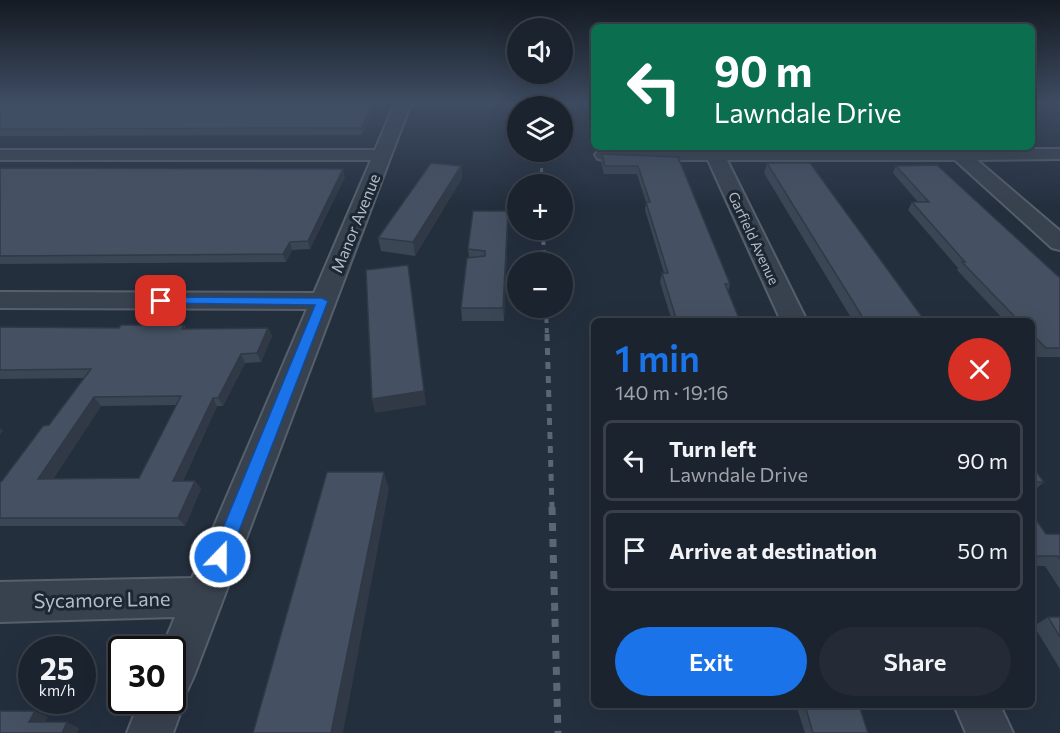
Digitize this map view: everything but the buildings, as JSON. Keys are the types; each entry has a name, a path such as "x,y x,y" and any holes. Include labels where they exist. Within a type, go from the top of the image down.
{"street":[{"name":"Manor Avenue","path":"186,641 390,137"},
{"path":"604,155 710,151 955,151 1060,154"},
{"name":"Garfield Avenue","path":"710,151 793,318"},
{"path":"955,151 1060,243"},
{"path":"0,155 382,155"},
{"path":"0,300 322,301"},
{"name":"Sycamore Lane","path":"0,602 204,597"},
{"path":"978,708 990,733"},
{"path":"150,733 157,714"}],"railway":[{"path":"541,162 542,174"},
{"path":"543,240 544,252"},
{"path":"546,318 547,336"},
{"path":"547,334 552,508"},
{"path":"552,507 558,733"}],"route":[{"path":"161,301 322,301 220,557"}]}
